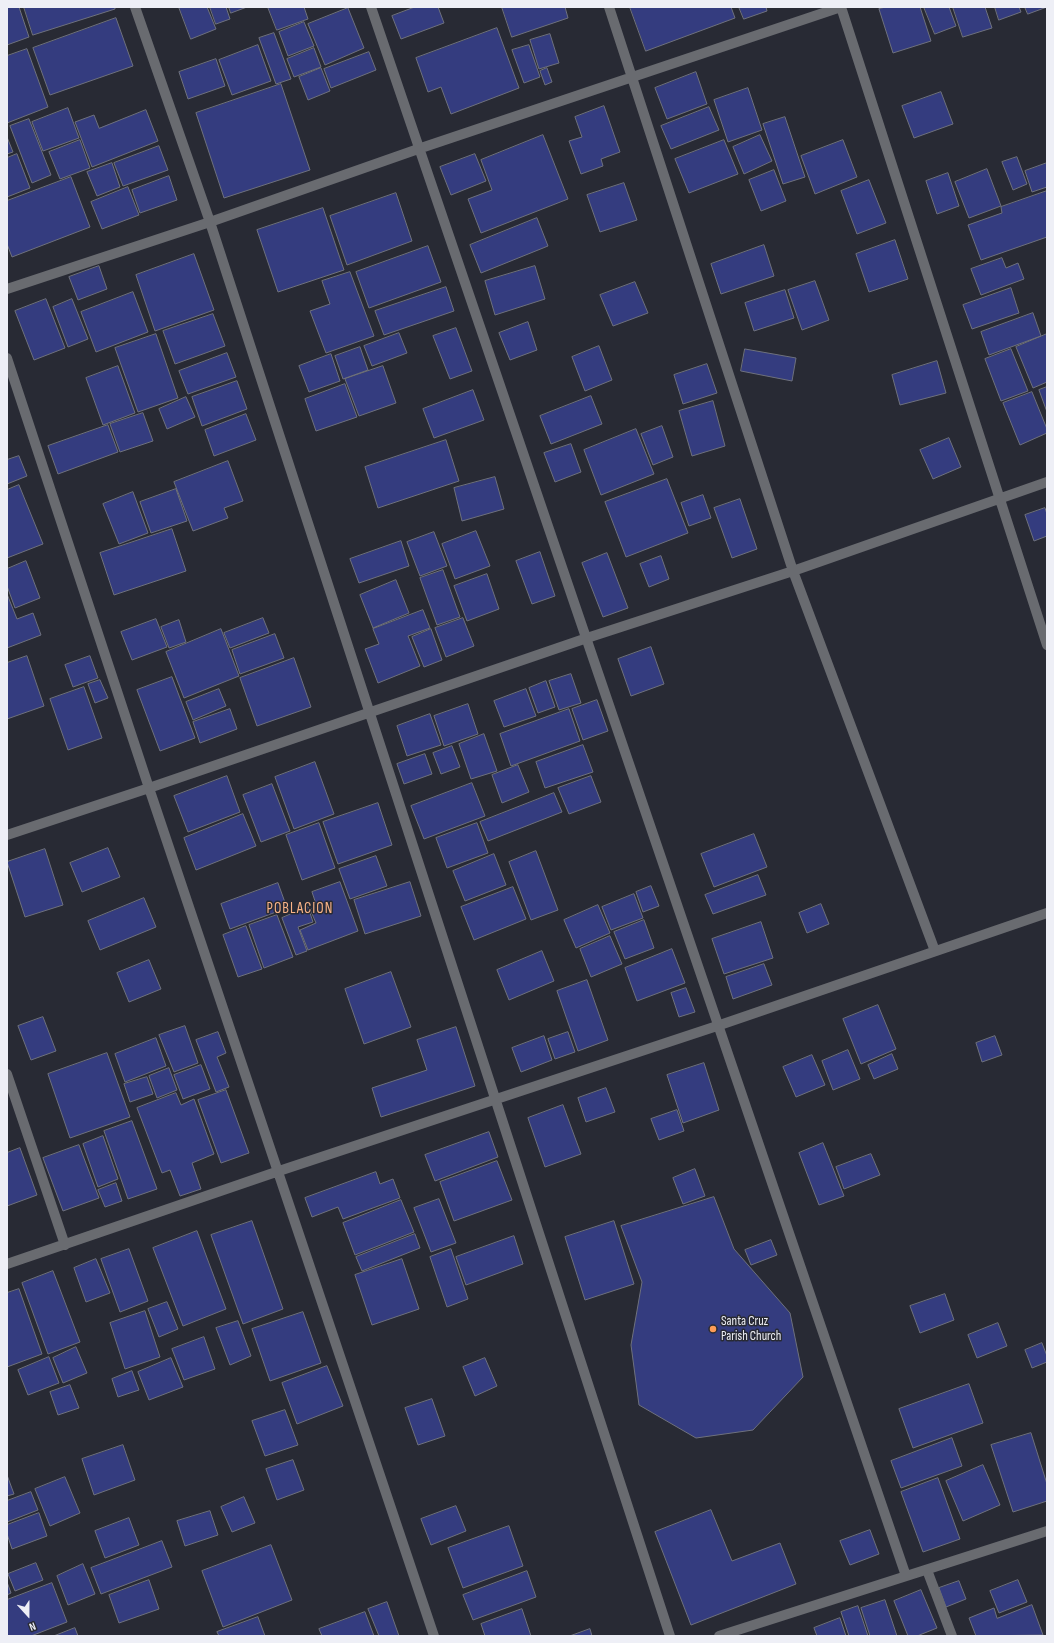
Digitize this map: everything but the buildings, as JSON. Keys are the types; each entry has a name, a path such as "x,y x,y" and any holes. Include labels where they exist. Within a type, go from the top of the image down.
{"street":[{"path":"135,7 210,222 368,712 670,1636"},
{"path":"371,7 421,148 906,1576"},
{"path":"609,7 793,571 935,951"},
{"path":"7,289 210,222 421,148 841,7 1001,498 1047,645"},
{"path":"7,358 148,788 279,1171 434,1636"},
{"path":"7,834 148,788 587,638 793,571 1047,482"},
{"path":"7,1264 279,1171 718,1026 1047,913"},
{"path":"7,1074 65,1245"},
{"path":"719,1636 1047,1531"},
{"path":"927,1570 952,1636"}],"place":[{"name":"Santa Cruz Parish Church","path":"713,1329"}],"district":[{"name":"POBLACION","path":"300,909"}]}
